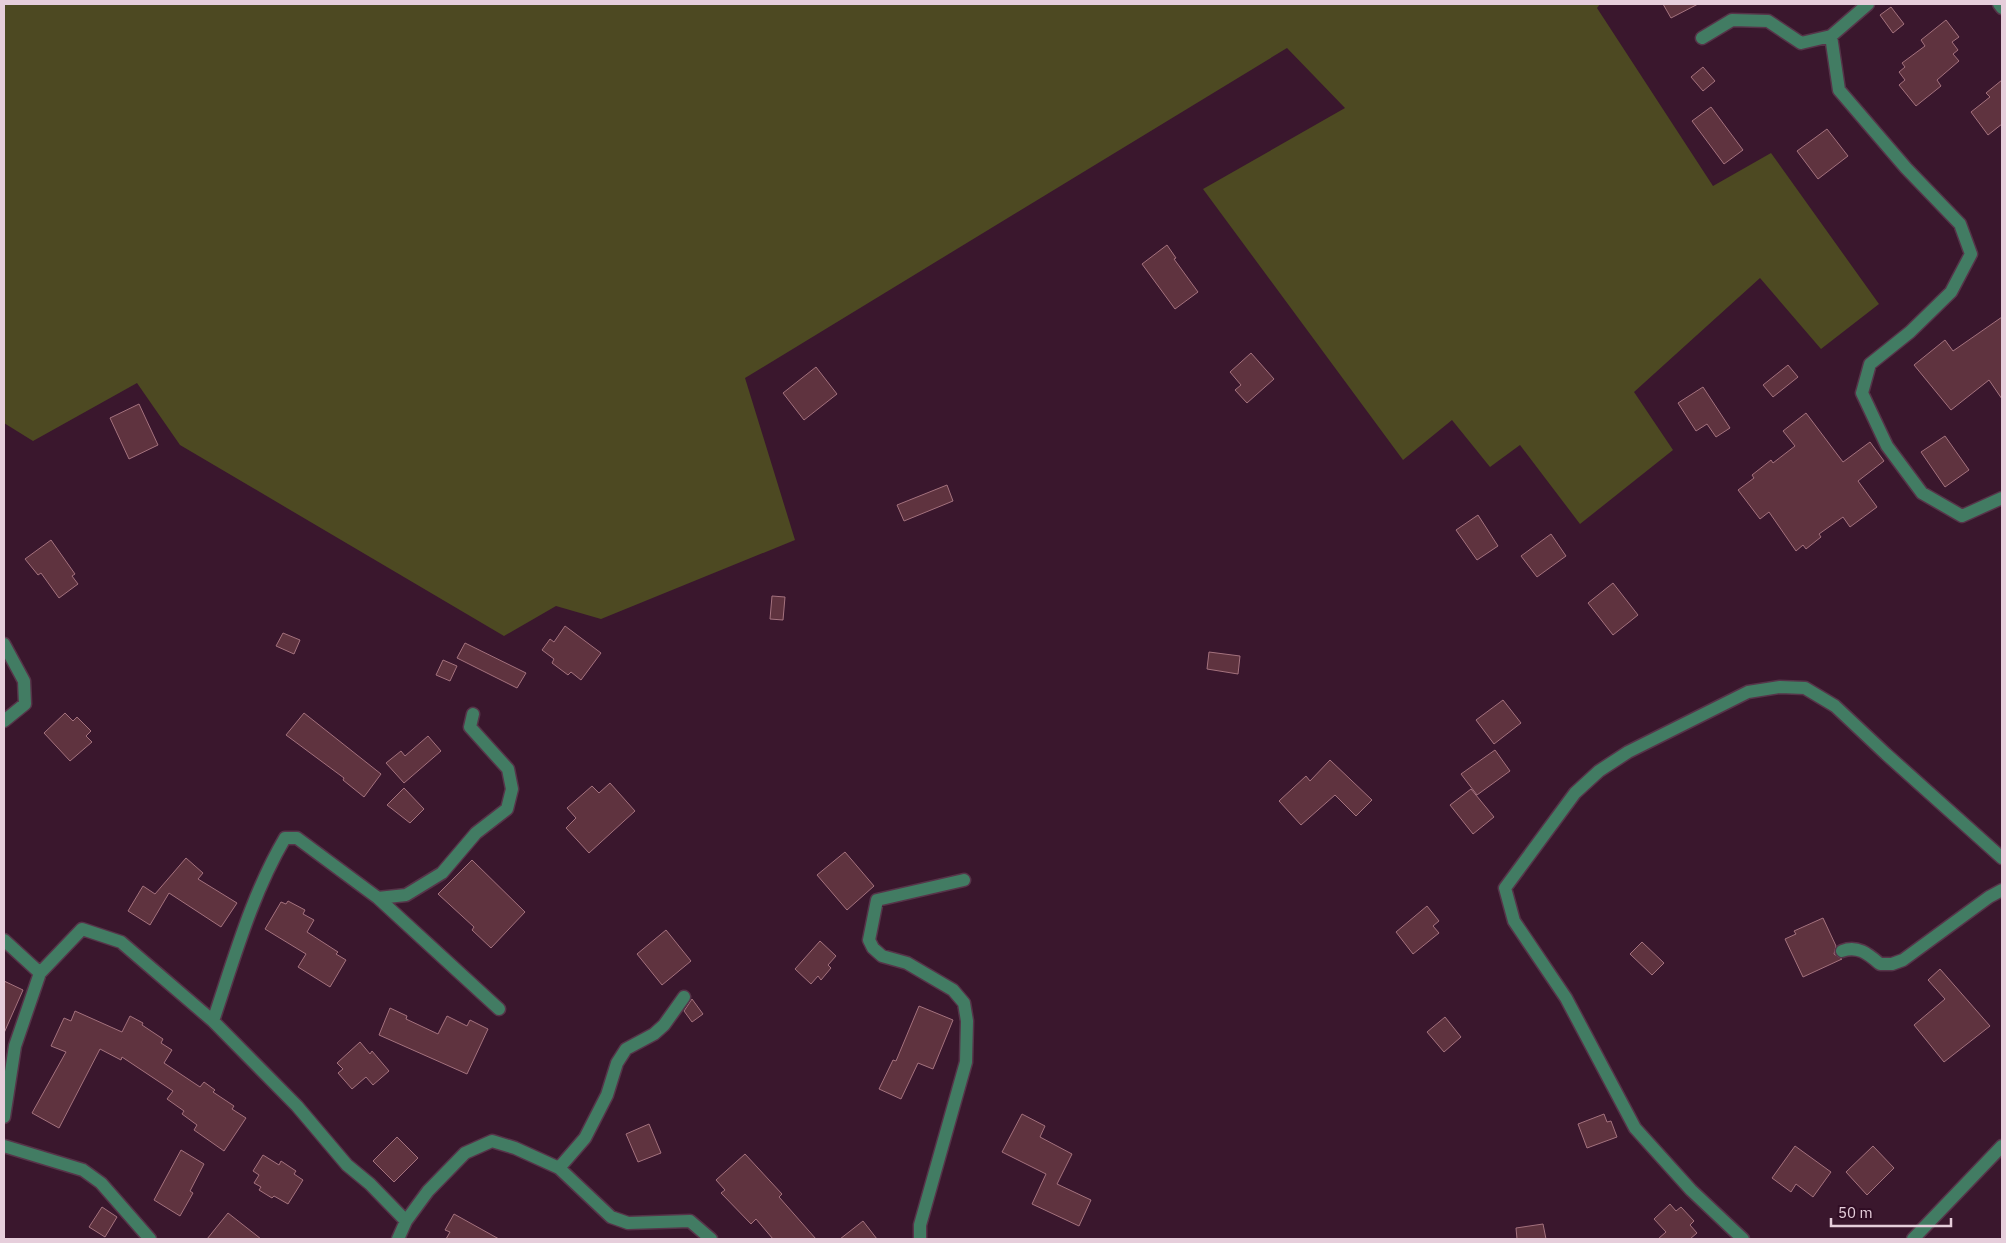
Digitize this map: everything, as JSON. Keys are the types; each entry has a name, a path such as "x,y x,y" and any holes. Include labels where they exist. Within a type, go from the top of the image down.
{"street":[{"path":"1702,38 1732,20 1768,21 1801,43 1831,36 1868,4"},
{"path":"1999,4 2002,8"},
{"path":"1831,36 1839,90 1906,168 1960,224 1970,254 1951,292 1910,332 1870,364 1862,393 1887,446 1922,493 1962,516 2002,498"},
{"path":"4,644 24,681 25,704 4,721"},
{"path":"1743,1239 1691,1190 1635,1128 1566,998 1514,921 1505,888 1575,793 1599,772 1628,752 1748,692 1780,687 1805,688 1835,706 2002,858"},
{"path":"378,898 406,895 442,873 476,832 507,809 512,789 508,769 470,727 472,714"},
{"path":"213,1021 245,926 276,852 285,838 297,838 378,898 500,1009"},
{"path":"920,1239 920,1225 966,1062 967,1021 964,1003 946,984 907,964 882,956 873,948 869,940 877,900 964,880"},
{"path":"1842,951 1850,948 1864,951 1880,964 1892,964 1903,960 1988,898 2002,890"},
{"path":"4,1117 15,1046 40,973 82,929 121,942 213,1021 297,1106 347,1165 370,1184 406,1221"},
{"path":"4,940 40,973"},
{"path":"559,1168 585,1138 607,1094 616,1063 626,1049 654,1034 664,1025 684,997"},
{"path":"398,1239 406,1221 428,1191 465,1153 492,1141 515,1148 559,1168 618,1222 628,1224 690,1221 711,1239"},
{"path":"4,1146 83,1170 101,1183 150,1239"},
{"path":"1913,1239 2002,1146"}],"shaded area":[{"path":"4,4 1600,4 1597,8 1713,186 1771,153 1879,304 1821,349 1760,278 1634,392 1673,450 1580,524 1520,445 1490,467 1452,420 1403,460 1203,189 1345,108 1287,48 745,378 795,540 601,619 556,606 504,636 180,445 137,383 33,441 4,423"}],"building":[{"path":"1663,4 1698,4 1671,18"},
{"path":"1891,7 1904,24 1893,33 1880,15"},
{"path":"1946,20 1959,37 1952,42 1958,50 1953,54 1959,61 1937,80 1941,86 1916,106 1899,85 1905,80 1899,72 1905,67 1902,63 1925,46 1921,40"},
{"path":"1703,67 1715,81 1703,91 1691,77"},
{"path":"2002,80 2002,124 1988,135 1971,112 1990,97 1986,93"},
{"path":"1711,107 1743,150 1724,164 1692,121"},
{"path":"1827,129 1848,156 1818,179 1797,151"},
{"path":"1167,245 1176,258 1174,259 1198,292 1175,309 1142,264"},
{"path":"2002,317 2002,399 1989,380 1951,410 1914,365 1945,340 1953,351"},
{"path":"1251,353 1274,379 1247,403 1235,390 1241,385 1230,372"},
{"path":"1788,365 1798,377 1773,397 1763,385"},
{"path":"816,367 837,394 804,420 783,393"},
{"path":"1703,387 1730,428 1716,437 1707,424 1696,431 1678,403"},
{"path":"139,404 158,445 129,459 110,418"},
{"path":"1806,413 1843,462 1870,442 1884,461 1858,481 1877,507 1850,527 1843,517 1819,534 1821,537 1806,549 1803,545 1796,551 1769,512 1760,519 1738,490 1754,478 1752,475 1771,460 1773,463 1795,446 1783,431"},
{"path":"1945,436 1969,470 1945,487 1921,452"},
{"path":"947,485 953,501 904,521 897,505"},
{"path":"1478,515 1498,546 1477,560 1456,530"},
{"path":"1551,534 1566,556 1537,577 1521,556"},
{"path":"51,540 75,574 72,576 78,584 59,598 41,573 38,575 25,559"},
{"path":"1613,583 1638,615 1613,635 1588,603"},
{"path":"772,596 785,597 783,620 770,619"},
{"path":"565,626 601,653 581,680 571,672 568,675 552,663 554,659 542,650 550,639 554,642"},
{"path":"283,633 300,640 294,654 276,646"},
{"path":"465,643 526,673 517,688 457,658"},
{"path":"1209,652 1240,656 1238,674 1207,669"},
{"path":"443,660 457,666 450,681 436,675"},
{"path":"1503,700 1521,723 1494,744 1476,720"},
{"path":"65,713 73,721 77,717 91,731 86,736 92,742 70,761 44,733"},
{"path":"304,713 381,774 364,797 343,780 344,778 286,735"},
{"path":"428,736 441,751 404,783 386,763 401,751 405,756"},
{"path":"1495,750 1510,771 1477,795 1461,774"},
{"path":"1330,760 1372,800 1356,816 1335,795 1301,825 1279,801 1306,776 1310,781"},
{"path":"610,783 635,811 589,853 566,828 576,818 567,808 592,786 599,793"},
{"path":"404,788 424,809 410,823 387,805"},
{"path":"1471,789 1494,817 1473,834 1450,805"},
{"path":"845,852 874,886 847,910 817,875"},
{"path":"186,858 203,873 198,879 237,903 221,927 169,893 150,925 128,911 143,886 155,894"},
{"path":"472,860 525,912 491,948 472,930 474,927 438,894"},
{"path":"288,901 305,910 303,914 314,920 307,932 338,952 336,954 346,960 330,987 298,967 306,954 265,929 281,902 286,904"},
{"path":"1427,906 1439,921 1433,926 1439,933 1413,954 1396,932"},
{"path":"1823,918 1836,946 1834,954 1842,959 1803,977 1785,939 1796,934 1794,931"},
{"path":"666,930 691,961 662,985 637,954"},
{"path":"820,941 836,956 828,965 831,968 821,980 818,976 811,984 795,969"},
{"path":"1642,942 1664,963 1652,975 1630,954"},
{"path":"1940,969 1990,1026 1944,1062 1914,1025 1945,999 1928,980"},
{"path":"4,981 23,990 4,1033"},
{"path":"692,999 703,1014 692,1022 684,1011"},
{"path":"919,1006 953,1020 933,1069 918,1063 901,1099 879,1089 893,1060 896,1061"},
{"path":"390,1008 407,1016 406,1019 438,1034 447,1016 467,1026 470,1020 488,1029 467,1074 379,1035"},
{"path":"75,1011 122,1032 130,1016 143,1023 142,1025 163,1039 161,1043 172,1050 164,1063 200,1087 204,1082 215,1090 213,1092 234,1106 232,1109 246,1118 224,1151 194,1130 197,1125 182,1114 184,1111 167,1099 173,1091 122,1057 121,1060 100,1049 59,1128 32,1113 66,1052 51,1046 64,1018 71,1021"},
{"path":"1445,1017 1461,1037 1444,1052 1427,1032"},
{"path":"360,1042 370,1054 372,1051 389,1071 373,1085 366,1077 352,1089 338,1073 343,1069 337,1063"},
{"path":"1022,1114 1045,1126 1040,1137 1072,1154 1057,1184 1091,1200 1079,1226 1032,1204 1046,1174 1002,1152"},
{"path":"1604,1114 1607,1122 1611,1121 1617,1137 1587,1148 1578,1124"},
{"path":"649,1124 661,1153 638,1162 626,1134"},
{"path":"397,1137 418,1158 394,1182 373,1161"},
{"path":"1795,1146 1831,1172 1813,1197 1796,1184 1791,1192 1772,1178"},
{"path":"1873,1146 1894,1168 1867,1195 1846,1172"},
{"path":"181,1150 204,1164 190,1191 193,1193 180,1216 154,1200"},
{"path":"745,1154 782,1194 779,1197 816,1239 773,1239 756,1219 751,1224 721,1193 725,1190 716,1180"},
{"path":"263,1155 279,1165 281,1161 296,1171 294,1174 303,1180 288,1204 274,1196 272,1198 259,1190 261,1187 254,1183 259,1175 253,1171"},
{"path":"1670,1204 1676,1211 1681,1207 1694,1221 1690,1225 1697,1233 1690,1239 1658,1239 1666,1232 1654,1219"},
{"path":"102,1207 117,1217 105,1237 89,1227"},
{"path":"228,1213 261,1239 207,1239"},
{"path":"454,1214 499,1239 446,1239 450,1232 445,1230"},
{"path":"863,1221 877,1239 840,1239"},
{"path":"1543,1224 1546,1239 1517,1239 1516,1228"}]}
